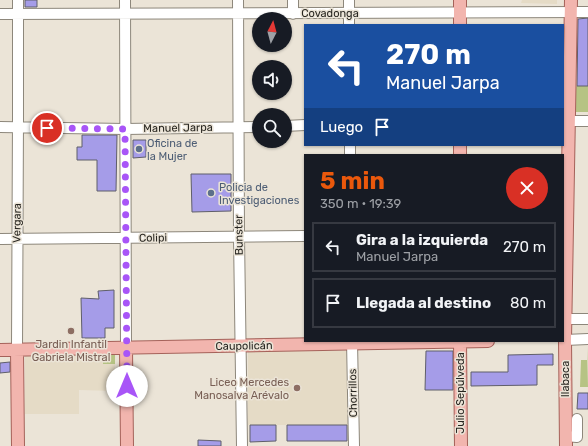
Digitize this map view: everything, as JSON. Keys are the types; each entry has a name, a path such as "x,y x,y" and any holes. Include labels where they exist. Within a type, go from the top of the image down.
{"main road":[{"path":"460,6 460,24"},
{"name":"Ilabaca","path":"566,441 564,340 566,121 571,6"},
{"name":"Caupolicán","path":"0,350 241,346 352,342"},
{"name":"Julio Sepúlveda","path":"460,342 460,446"},
{"path":"126,348 127,446"},
{"name":"Vergara","path":"17,350 18,446"}],"street":[{"name":"Vergara","path":"17,350 18,0"},
{"path":"118,0 122,14"},
{"path":"125,0 122,14 125,129 126,348"},
{"name":"Bunster","path":"238,0 242,446"},
{"path":"293,0 293,14"},
{"path":"349,0 349,24"},
{"name":"Covadonga","path":"0,14 349,14 460,6 571,6 588,12"},
{"path":"566,121 588,121"},
{"path":"292,126 304,125"},
{"name":"Manuel Jarpa","path":"0,127 125,129 252,127"},
{"name":"Colipi","path":"0,239 304,236"},
{"path":"565,319 588,319"},
{"path":"564,340 588,340"},
{"name":"Chorrillos","path":"352,342 354,446"},
{"path":"566,441 577,437 577,419"}],"shaded area":[{"path":"522,0 557,0 557,4 521,3"},
{"name":"Liceo Mercedes Manosalva Arévalo","path":"248,351 346,351 348,425 248,425"},
{"path":"25,354 103,354 103,364 115,364 114,391 79,390 79,414 25,414"}],"green space":[{"path":"574,86 588,86 588,112 574,112"},
{"path":"587,347 588,387 580,387 581,360 587,360"},
{"path":"103,354 115,355 115,364 103,364"}],"building":[{"path":"25,0 37,0 37,7 25,7"},
{"path":"588,18 588,86 577,86 578,19"},
{"path":"82,135 117,135 116,191 97,191 97,160 77,160 77,147 82,147"},
{"name":"Oficina de la Mujer","path":"133,140 146,140 146,157 133,158"},
{"name":"Policia de Investigaciones","path":"191,174 231,174 231,211 192,212"},
{"path":"114,290 114,328 105,328 105,338 82,338 81,298 99,299 98,291"},
{"path":"426,351 453,351 453,390 425,390"},
{"path":"553,354 553,365 537,365 537,385 471,386 471,372 508,372 508,355"},
{"path":"10,362 10,372 0,373 0,363"},
{"path":"578,393 588,393 588,409 577,409"},
{"path":"250,425 276,425 276,441 250,442"},
{"path":"287,425 347,425 347,441 287,441"},
{"path":"198,440 221,441 221,446 198,446"}],"place":[{"name":"Oficina de la Mujer","path":"139,149"},
{"name":"Policia de Investigaciones","path":"211,193"},
{"name":"Jardin Infantil Gabriela Mistral","path":"71,331"},
{"name":"Liceo Mercedes Manosalva Arévalo","path":"297,388"}],"route":[{"path":"47,128 125,129 127,386"}]}
